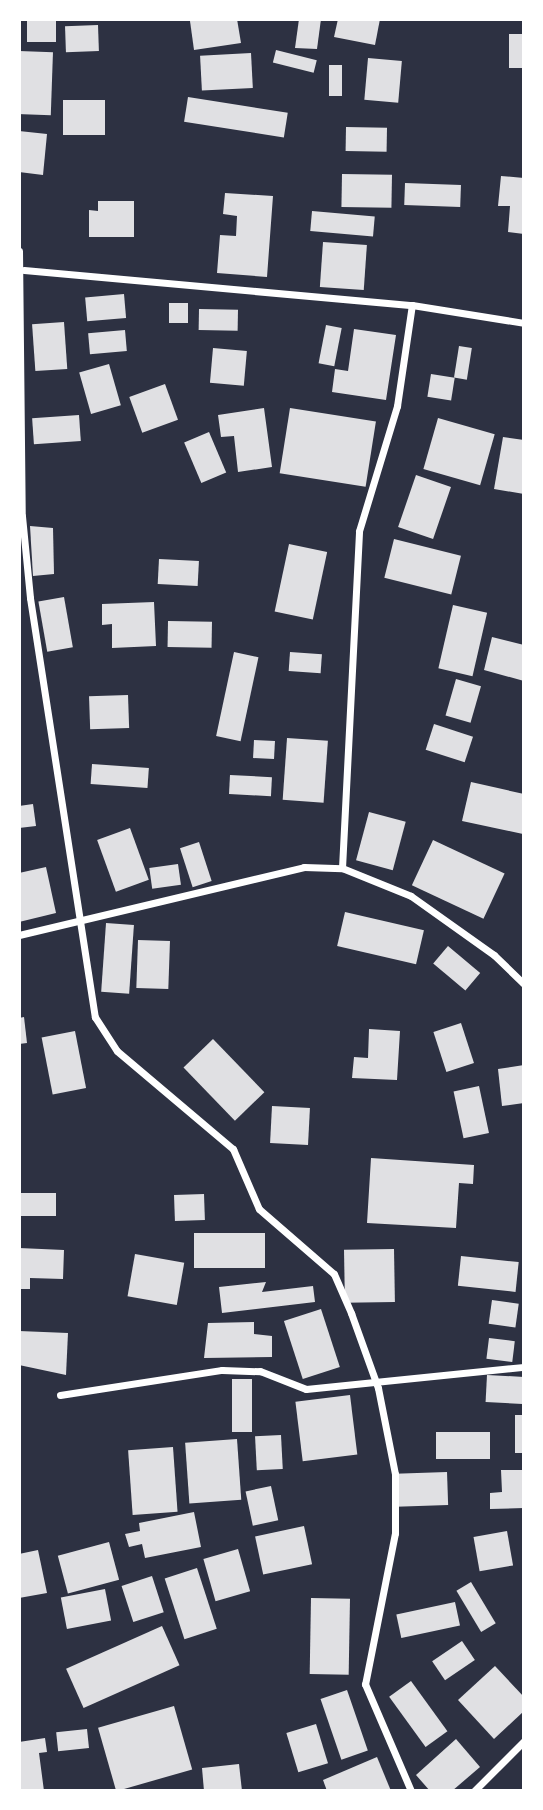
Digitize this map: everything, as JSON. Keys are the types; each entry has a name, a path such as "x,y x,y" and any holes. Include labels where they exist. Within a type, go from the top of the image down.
{"street":[{"path":"19,251 24,270 22,543 95,1017 117,1051 233,1149 259,1209 334,1274 375,1379 395,1475 396,1533 365,1684 411,1791"},
{"path":"24,270 412,305 524,323"},
{"path":"342,869 359,531 397,406 412,305"},
{"path":"19,935 304,867 342,869 411,897 495,955 524,984"},
{"path":"60,1395 222,1370 260,1371 306,1389 375,1379 524,1367"},
{"path":"474,1791 524,1741"}],"building":[{"path":"27,19 56,19 56,42 27,42"},
{"path":"237,19 241,43 194,50 190,21"},
{"path":"299,19 321,19 317,49 295,48"},
{"path":"338,19 380,19 375,45 334,37"},
{"path":"98,25 99,51 66,52 65,26"},
{"path":"509,34 524,34 524,68 509,68"},
{"path":"276,50 317,60 314,73 273,63"},
{"path":"19,51 53,52 51,115 19,114"},
{"path":"251,53 253,88 202,91 200,56"},
{"path":"368,58 402,61 398,103 364,100"},
{"path":"329,65 342,65 342,96 329,96"},
{"path":"188,97 288,113 284,137 184,122"},
{"path":"63,100 105,100 105,135 63,135"},
{"path":"346,127 387,128 387,152 346,151"},
{"path":"19,131 47,134 43,175 19,172"},
{"path":"342,174 392,175 391,208 341,207"},
{"path":"501,176 524,178 524,234 508,232 510,206 498,206"},
{"path":"405,183 461,185 460,207 404,205"},
{"path":"225,193 273,196 267,277 217,273 220,235 236,236 237,216 223,214"},
{"path":"98,201 134,201 134,237 89,237 89,210 98,211"},
{"path":"312,211 375,216 373,236 310,231"},
{"path":"323,242 367,245 364,290 320,287"},
{"path":"124,294 126,318 87,321 85,297"},
{"path":"169,303 188,303 188,323 169,323"},
{"path":"199,309 238,310 238,331 199,330"},
{"path":"64,322 67,369 35,371 32,324"},
{"path":"326,325 342,328 334,366 319,363"},
{"path":"354,329 396,335 386,400 332,392 335,369 348,371"},
{"path":"125,330 127,351 90,354 88,333"},
{"path":"459,346 472,348 467,380 454,378"},
{"path":"213,348 247,351 244,386 210,383"},
{"path":"109,364 121,405 91,414 79,373"},
{"path":"431,374 455,378 451,400 427,397"},
{"path":"165,384 178,420 142,433 129,397"},
{"path":"264,408 272,467 238,472 234,436 221,437 218,415"},
{"path":"290,408 376,422 366,487 280,473"},
{"path":"79,415 81,441 34,444 32,418"},
{"path":"438,418 495,434 480,485 423,469"},
{"path":"209,432 226,473 201,483 184,443"},
{"path":"503,437 524,440 524,494 494,489"},
{"path":"416,475 451,487 433,539 398,527"},
{"path":"30,526 53,528 54,574 33,576"},
{"path":"394,539 461,556 451,595 384,578"},
{"path":"289,544 327,552 313,620 275,611"},
{"path":"159,559 199,561 198,586 158,584"},
{"path":"64,597 73,647 47,652 38,602"},
{"path":"154,602 156,646 112,648 112,624 102,625 102,604"},
{"path":"453,605 487,613 472,676 438,668"},
{"path":"168,621 212,622 212,648 168,647"},
{"path":"492,637 524,645 524,681 484,670"},
{"path":"234,652 258,657 241,741 216,736"},
{"path":"290,652 322,654 321,673 289,671"},
{"path":"456,679 481,686 471,723 446,716"},
{"path":"128,695 129,728 90,729 89,696"},
{"path":"434,724 473,737 465,762 426,750"},
{"path":"287,738 328,741 324,803 283,800"},
{"path":"254,740 275,741 274,759 253,758"},
{"path":"92,764 149,768 147,788 91,784"},
{"path":"230,775 272,777 271,796 229,794"},
{"path":"471,782 524,794 523,834 462,821"},
{"path":"33,804 36,826 19,828 19,806"},
{"path":"369,812 406,822 393,870 356,860"},
{"path":"130,828 149,880 116,892 97,840"},
{"path":"433,840 505,873 483,919 412,885"},
{"path":"199,842 212,881 193,887 180,848"},
{"path":"178,864 181,885 152,889 149,868"},
{"path":"46,867 56,913 19,922 19,873"},
{"path":"345,912 424,930 416,964 337,946"},
{"path":"106,923 134,925 129,994 101,992"},
{"path":"138,940 170,941 168,989 136,988"},
{"path":"448,946 480,973 465,991 433,964"},
{"path":"24,1017 27,1043 19,1044 19,1018"},
{"path":"461,1023 474,1063 446,1072 433,1032"},
{"path":"369,1029 400,1031 397,1080 352,1078 354,1057 368,1058"},
{"path":"75,1031 86,1088 53,1094 42,1037"},
{"path":"213,1039 264,1092 235,1121 184,1067"},
{"path":"524,1065 524,1103 502,1106 498,1069"},
{"path":"479,1086 489,1133 464,1138 454,1091"},
{"path":"272,1106 310,1108 308,1145 270,1143"},
{"path":"371,1158 474,1165 473,1184 459,1183 456,1228 367,1223"},
{"path":"19,1193 56,1193 56,1216 19,1216"},
{"path":"204,1194 205,1220 175,1221 174,1195"},
{"path":"194,1233 265,1233 265,1268 194,1268"},
{"path":"19,1248 64,1250 63,1279 30,1278 30,1289 19,1289"},
{"path":"394,1249 395,1302 345,1303 344,1250"},
{"path":"135,1254 184,1263 177,1305 128,1296"},
{"path":"461,1256 519,1262 516,1292 458,1286"},
{"path":"266,1282 262,1292 313,1286 315,1302 222,1313 219,1287"},
{"path":"492,1300 519,1304 515,1328 489,1324"},
{"path":"321,1309 340,1367 303,1379 284,1321"},
{"path":"254,1322 254,1334 272,1336 272,1357 204,1358 208,1323"},
{"path":"19,1331 68,1333 66,1375 19,1365"},
{"path":"489,1338 515,1341 512,1362 486,1359"},
{"path":"487,1375 524,1377 523,1404 486,1402"},
{"path":"232,1379 252,1379 252,1432 232,1432"},
{"path":"350,1395 357,1455 303,1461 295,1402"},
{"path":"515,1415 524,1415 524,1453 515,1453"},
{"path":"436,1432 490,1432 490,1459 436,1459"},
{"path":"281,1435 283,1469 257,1470 255,1436"},
{"path":"237,1439 241,1500 189,1503 185,1443"},
{"path":"173,1447 178,1512 133,1515 128,1450"},
{"path":"501,1470 524,1470 524,1508 490,1509 490,1493 502,1492"},
{"path":"447,1472 448,1505 396,1507 395,1474"},
{"path":"271,1486 278,1520 253,1526 246,1491"},
{"path":"194,1512 201,1547 145,1558 142,1544 129,1547 125,1534 140,1531 139,1523"},
{"path":"304,1526 312,1564 263,1575 255,1536"},
{"path":"507,1531 513,1565 480,1571 474,1537"},
{"path":"109,1542 119,1580 68,1593 58,1556"},
{"path":"238,1549 250,1591 216,1601 203,1559"},
{"path":"38,1550 47,1593 19,1598 19,1554"},
{"path":"197,1568 217,1629 184,1639 165,1579"},
{"path":"152,1576 164,1612 133,1622 122,1586"},
{"path":"471,1582 496,1623 481,1632 456,1591"},
{"path":"105,1589 111,1620 67,1629 61,1598"},
{"path":"311,1598 350,1599 349,1675 310,1674"},
{"path":"455,1602 460,1625 401,1638 396,1614"},
{"path":"162,1626 179,1665 84,1708 66,1669"},
{"path":"462,1641 475,1660 445,1680 432,1661"},
{"path":"495,1666 524,1697 524,1711 494,1739 458,1700"},
{"path":"411,1681 447,1731 426,1747 389,1697"},
{"path":"347,1690 368,1751 341,1760 321,1699"},
{"path":"174,1706 192,1769 116,1791 98,1728"},
{"path":"316,1724 328,1763 298,1772 286,1733"},
{"path":"87,1729 89,1748 58,1751 56,1732"},
{"path":"45,1738 47,1752 39,1753 44,1791 19,1791 19,1742"},
{"path":"456,1739 480,1767 452,1791 430,1791 416,1775"},
{"path":"377,1757 391,1791 327,1791 323,1780"},
{"path":"239,1764 242,1791 204,1791 202,1768"}]}
